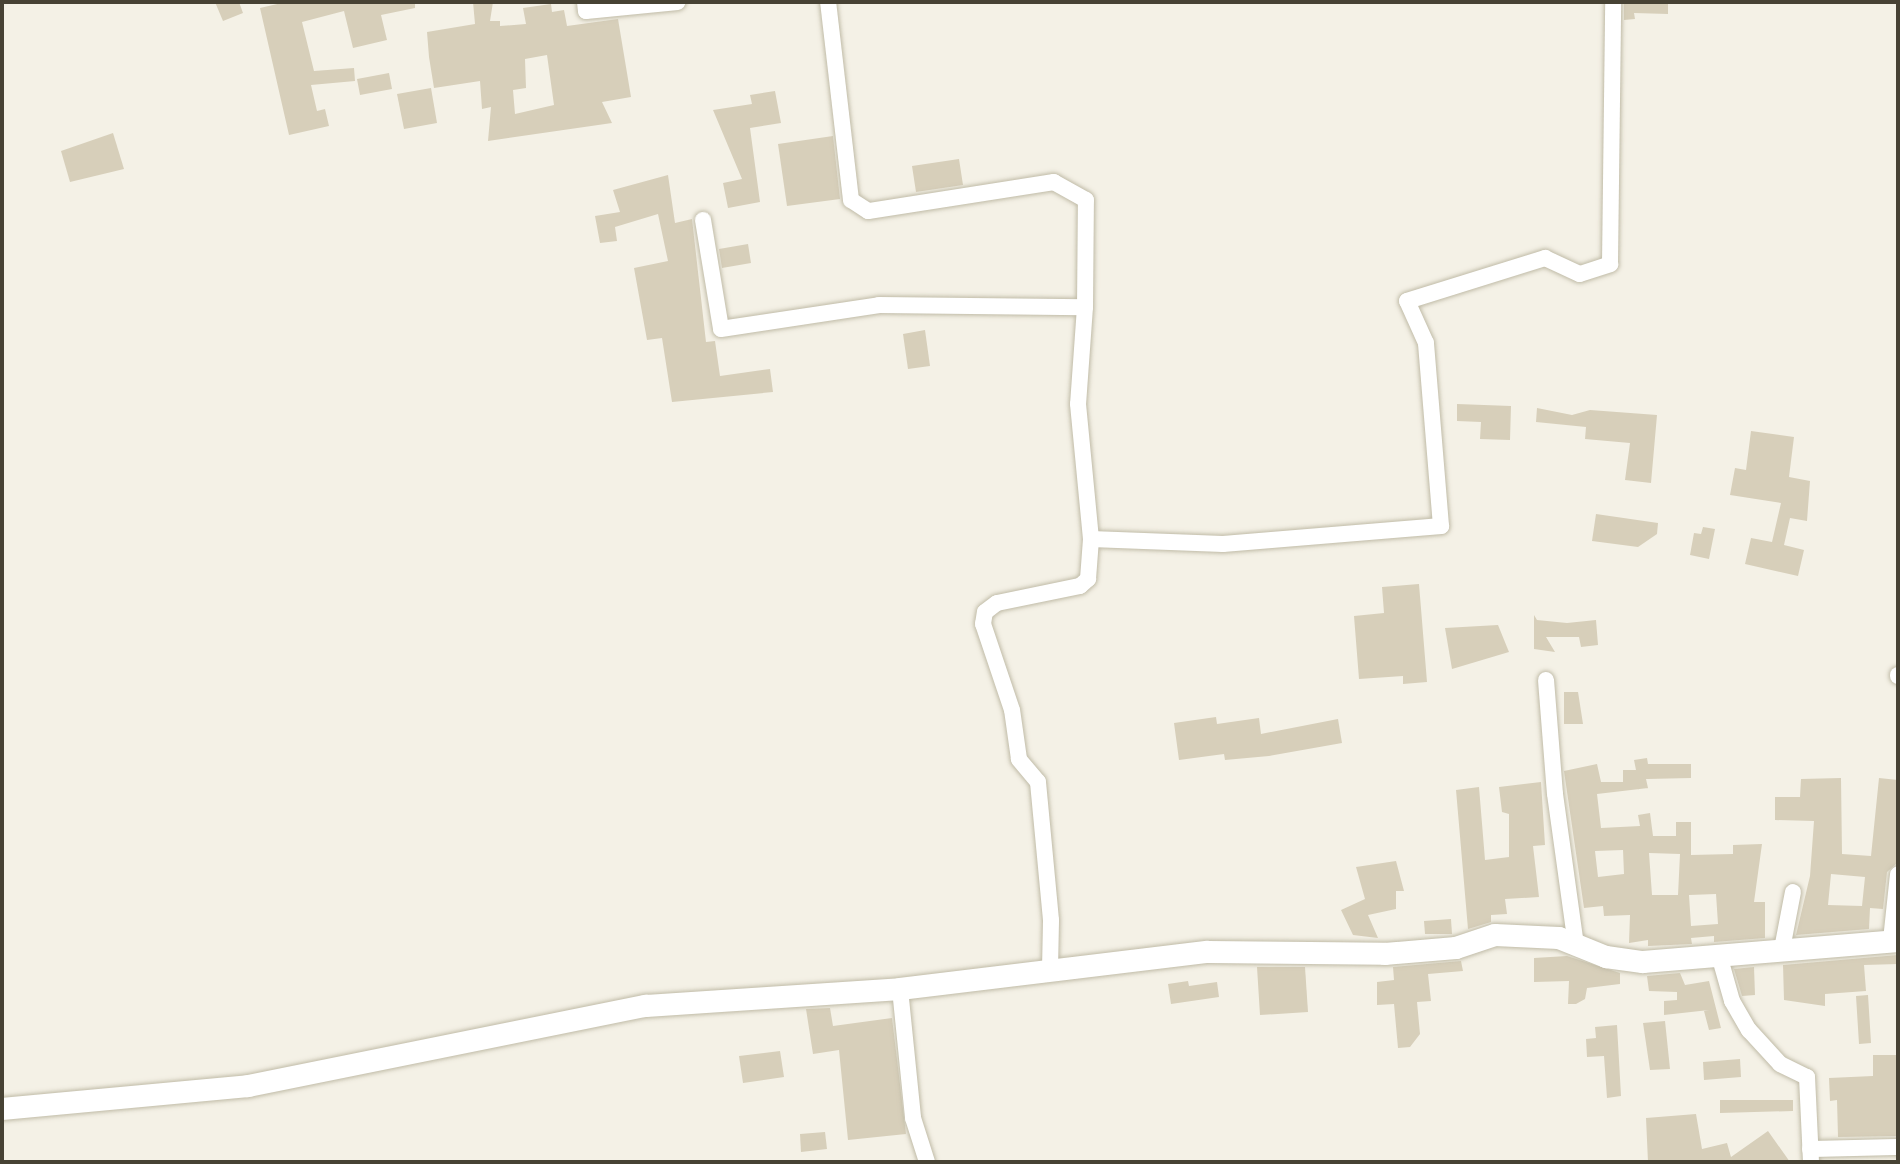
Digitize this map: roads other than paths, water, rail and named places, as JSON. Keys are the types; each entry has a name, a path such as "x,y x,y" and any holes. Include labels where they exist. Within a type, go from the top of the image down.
{"street":[{"path":"585,2 586,11 678,2"},
{"path":"828,2 851,200 868,211 1054,182 1086,200 1085,307 1078,404 1091,539 1088,579 1080,586 997,603 985,612 983,624 1012,710 1019,759 1038,782 1051,920 1050,969"},
{"path":"1091,539 1223,544 1441,526 1426,343 1407,301 1545,258 1580,274 1610,264 1613,2"},
{"path":"703,220 721,329 879,305 1085,307"},
{"path":"1546,680 1555,794 1576,945"},
{"path":"2,1109 248,1086 646,1006 900,989 1208,952 1385,954 1456,948 1495,935 1559,938 1624,961 1894,940 1898,874"},
{"path":"1782,949 1793,892"},
{"path":"1719,955 1732,1001 1749,1030 1780,1064 1807,1077 1811,1155 1898,1147"},
{"path":"900,989 913,1118 927,1162"}]}
